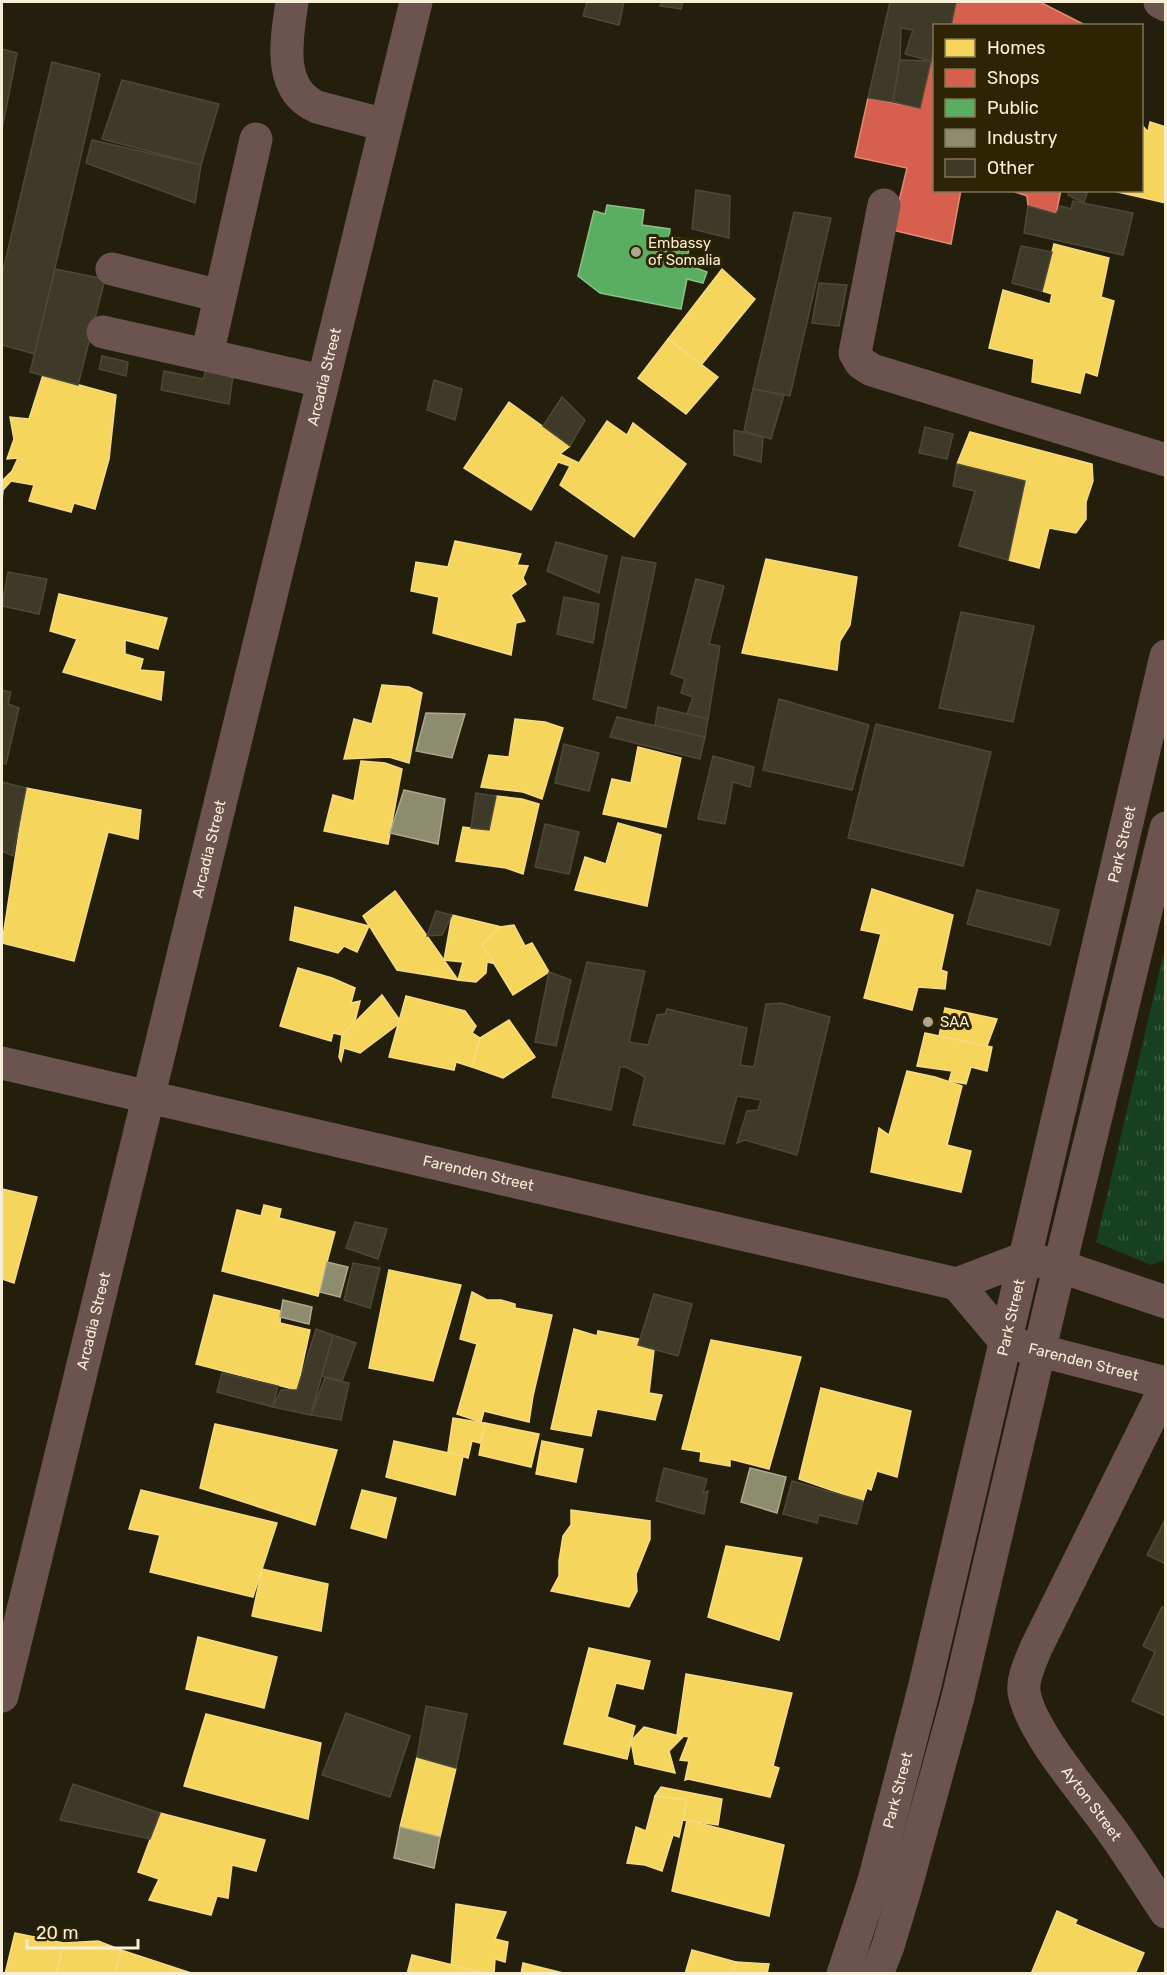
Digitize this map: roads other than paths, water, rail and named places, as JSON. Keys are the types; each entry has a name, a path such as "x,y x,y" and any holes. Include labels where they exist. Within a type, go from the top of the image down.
{"street":[{"path":"292,2 286,50 290,77 296,89 306,102 317,107 386,125"},
{"name":"Arcadia Street","path":"2,1696 416,2"},
{"path":"1160,2 1166,5"},
{"path":"207,355 256,139"},
{"path":"884,205 855,353 861,363 872,370 1166,460"},
{"path":"112,269 220,296"},
{"path":"103,332 322,381"},
{"name":"Park Street","path":"843,1974 874,1881 924,1689 1166,656"},
{"path":"877,1974 904,1893 958,1697 1059,1266 1166,828"},
{"name":"Farenden Street","path":"2,1063 957,1284"},
{"path":"1006,1342 957,1284 1025,1258 1059,1266 1166,1302"},
{"name":"Farenden Street","path":"1006,1342 1166,1385"},
{"name":"Ayton Street","path":"1166,1385 1036,1648 1027,1672 1024,1691 1030,1710 1045,1738 1109,1826 1166,1912"}],"place":[{"name":"Embassy of Somalia","path":"636,252"},
{"name":"SAA","path":"928,1022"}]}
